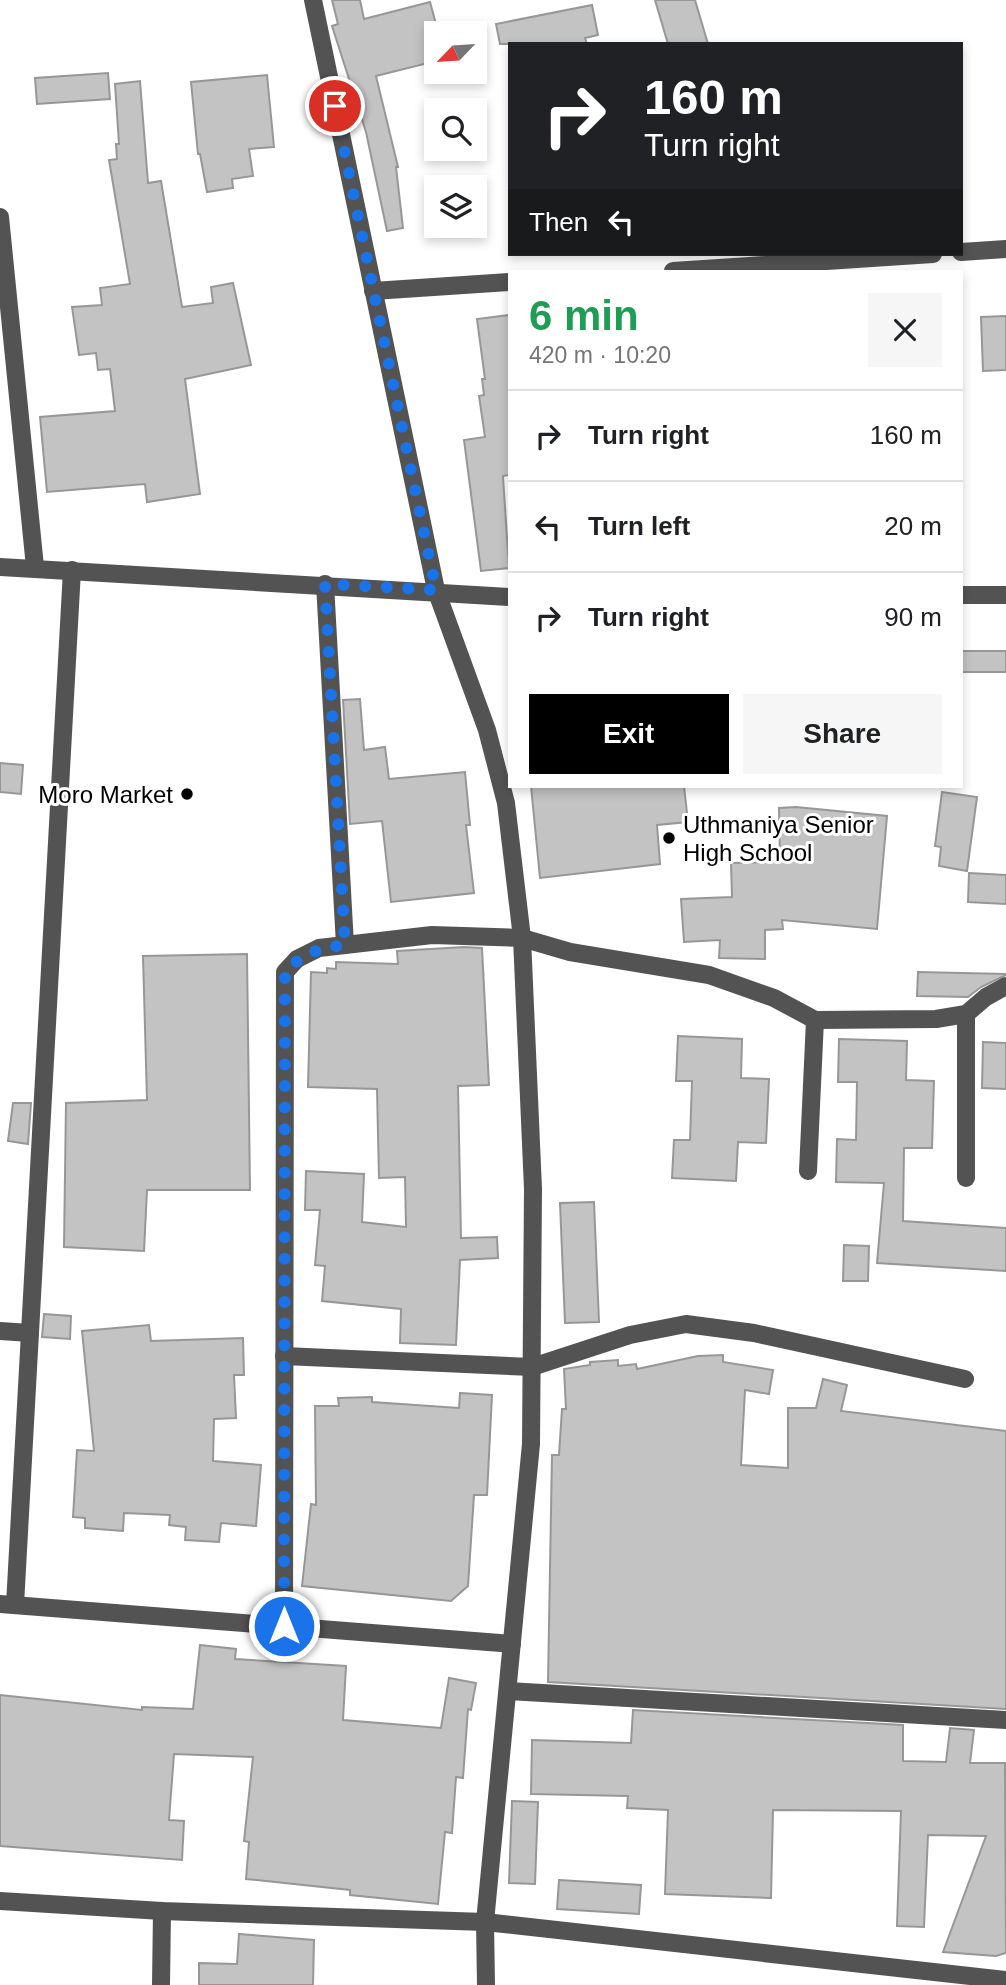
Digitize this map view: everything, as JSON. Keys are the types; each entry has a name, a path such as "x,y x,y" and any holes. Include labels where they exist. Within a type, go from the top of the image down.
{"street":[{"path":"313,0 436,590 487,730 506,803 522,938 533,1189 531,1444 485,1922 486,1985"},
{"path":"0,217 35,567"},
{"path":"963,252 1006,249"},
{"path":"688,270 902,256"},
{"path":"373,291 508,282"},
{"path":"0,567 436,590 508,597"},
{"path":"72,569 30,1333 8,1604 512,1644"},
{"path":"325,584 345,945"},
{"path":"963,596 1006,595"},
{"path":"284,1626 285,972 297,959 319,948 432,935 522,938 570,952 709,975 774,998 815,1020 936,1020 966,1014 986,997 1006,986"},
{"path":"966,1014 966,1178"},
{"path":"808,1171 815,1020"},
{"path":"284,1356 531,1367 630,1335 687,1324 754,1333 965,1379"},
{"path":"0,1331 30,1333"},
{"path":"508,1691 1006,1720"},
{"path":"0,1901 162,1911 485,1922 1006,1980"},
{"path":"161,1985 162,1911"}],"building":[{"path":"332,0 360,0 364,19 430,2 435,21 424,21 424,64 376,76 398,167 403,228 387,231 366,132 332,26 338,24"},
{"path":"655,0 695,0 707,42 667,42"},
{"path":"592,5 598,35 585,38 586,42 500,44 496,24"},
{"path":"108,73 110,99 37,104 35,78"},
{"path":"267,75 274,147 249,149 253,176 232,179 233,188 207,192 198,154 191,82"},
{"path":"140,81 148,183 161,181 182,307 213,303 211,287 233,283 251,365 185,379 200,494 147,502 145,484 47,492 40,417 115,411 110,369 98,370 96,353 79,355 72,307 102,305 100,288 130,284 109,160 117,159 116,144 119,144 115,84"},
{"path":"508,315 508,475 503,476 508,568 481,571 464,440 485,437 479,396 484,395 482,379 485,379 477,319"},
{"path":"1006,316 1006,370 983,371 981,317"},
{"path":"963,651 1006,651 1006,672 963,672"},
{"path":"360,699 364,750 385,747 389,779 465,772 470,825 466,825 474,893 391,902 382,821 350,824 343,700"},
{"path":"0,763 23,765 21,794 0,792"},
{"path":"531,788 684,788 688,822 657,825 660,864 540,878"},
{"path":"942,792 977,797 967,871 939,866 941,847 935,846"},
{"path":"796,807 887,816 877,929 782,920 783,929 765,930 765,959 719,958 720,940 684,942 681,899 732,897 731,863 780,862 779,808"},
{"path":"969,873 1006,875 1006,904 968,902"},
{"path":"482,948 489,1085 458,1086 461,1238 497,1237 498,1258 460,1260 456,1345 400,1343 401,1309 322,1301 325,1266 315,1265 320,1210 305,1210 306,1171 364,1174 362,1222 406,1227 405,1177 379,1178 377,1089 308,1087 311,972 327,973 327,968 336,969 336,962 398,964 397,951"},
{"path":"247,954 250,1190 147,1190 144,1251 64,1247 66,1103 147,1100 143,956"},
{"path":"918,972 1006,975 981,987 968,997 917,996"},
{"path":"678,1036 742,1039 741,1078 769,1079 766,1143 738,1142 736,1181 672,1178 674,1140 690,1140 692,1081 676,1081"},
{"path":"839,1039 907,1041 906,1080 934,1081 932,1148 904,1148 903,1221 1006,1228 1006,1271 877,1263 884,1183 836,1182 837,1139 856,1140 857,1082 838,1082"},
{"path":"983,1042 1006,1043 1006,1089 982,1088"},
{"path":"13,1103 31,1103 28,1144 8,1141"},
{"path":"594,1202 599,1322 565,1323 560,1203"},
{"path":"844,1245 869,1246 868,1281 843,1281"},
{"path":"44,1314 71,1316 70,1339 42,1337"},
{"path":"149,1325 151,1341 243,1338 244,1375 234,1375 236,1418 214,1419 213,1461 261,1465 256,1526 221,1523 219,1542 185,1540 186,1527 169,1525 170,1515 124,1513 123,1531 85,1528 85,1518 73,1517 77,1450 94,1451 82,1331"},
{"path":"723,1355 723,1362 773,1370 769,1394 745,1390 741,1465 788,1468 788,1408 816,1408 823,1379 847,1385 841,1411 1006,1431 1006,1709 548,1682 552,1455 559,1455 562,1409 566,1409 564,1369 590,1365 590,1362 618,1360 618,1366 636,1364 637,1369 698,1356"},
{"path":"460,1393 492,1395 487,1495 474,1495 468,1586 451,1601 302,1586 311,1504 316,1505 315,1406 339,1406 338,1398 372,1397 372,1402 459,1408"},
{"path":"200,1645 236,1649 235,1659 346,1666 343,1720 441,1728 449,1678 476,1683 471,1710 468,1709 463,1778 456,1777 452,1833 445,1832 438,1904 350,1895 350,1890 246,1879 249,1842 244,1841 253,1757 174,1754 169,1820 184,1821 182,1860 0,1846 0,1695 142,1710 142,1707 193,1709"},
{"path":"633,1710 903,1725 903,1761 946,1762 950,1728 974,1730 970,1763 1005,1763 1006,1953 996,1956 943,1952 986,1836 928,1835 924,1927 897,1926 901,1811 773,1810 771,1898 665,1894 668,1810 627,1808 628,1796 531,1794 532,1740 631,1743"},
{"path":"512,1801 538,1802 535,1884 509,1883"},
{"path":"559,1880 641,1885 639,1914 557,1909"},
{"path":"239,1934 314,1940 313,1985 199,1985 199,1963 237,1964"}],"place":[{"name":"Moro Market","path":"187,794"},
{"name":"Uthmaniya Senior High School","path":"669,838"}],"route":[{"path":"284,1626 285,972 297,959 319,948 345,945 325,584 436,590 335,106"}]}
